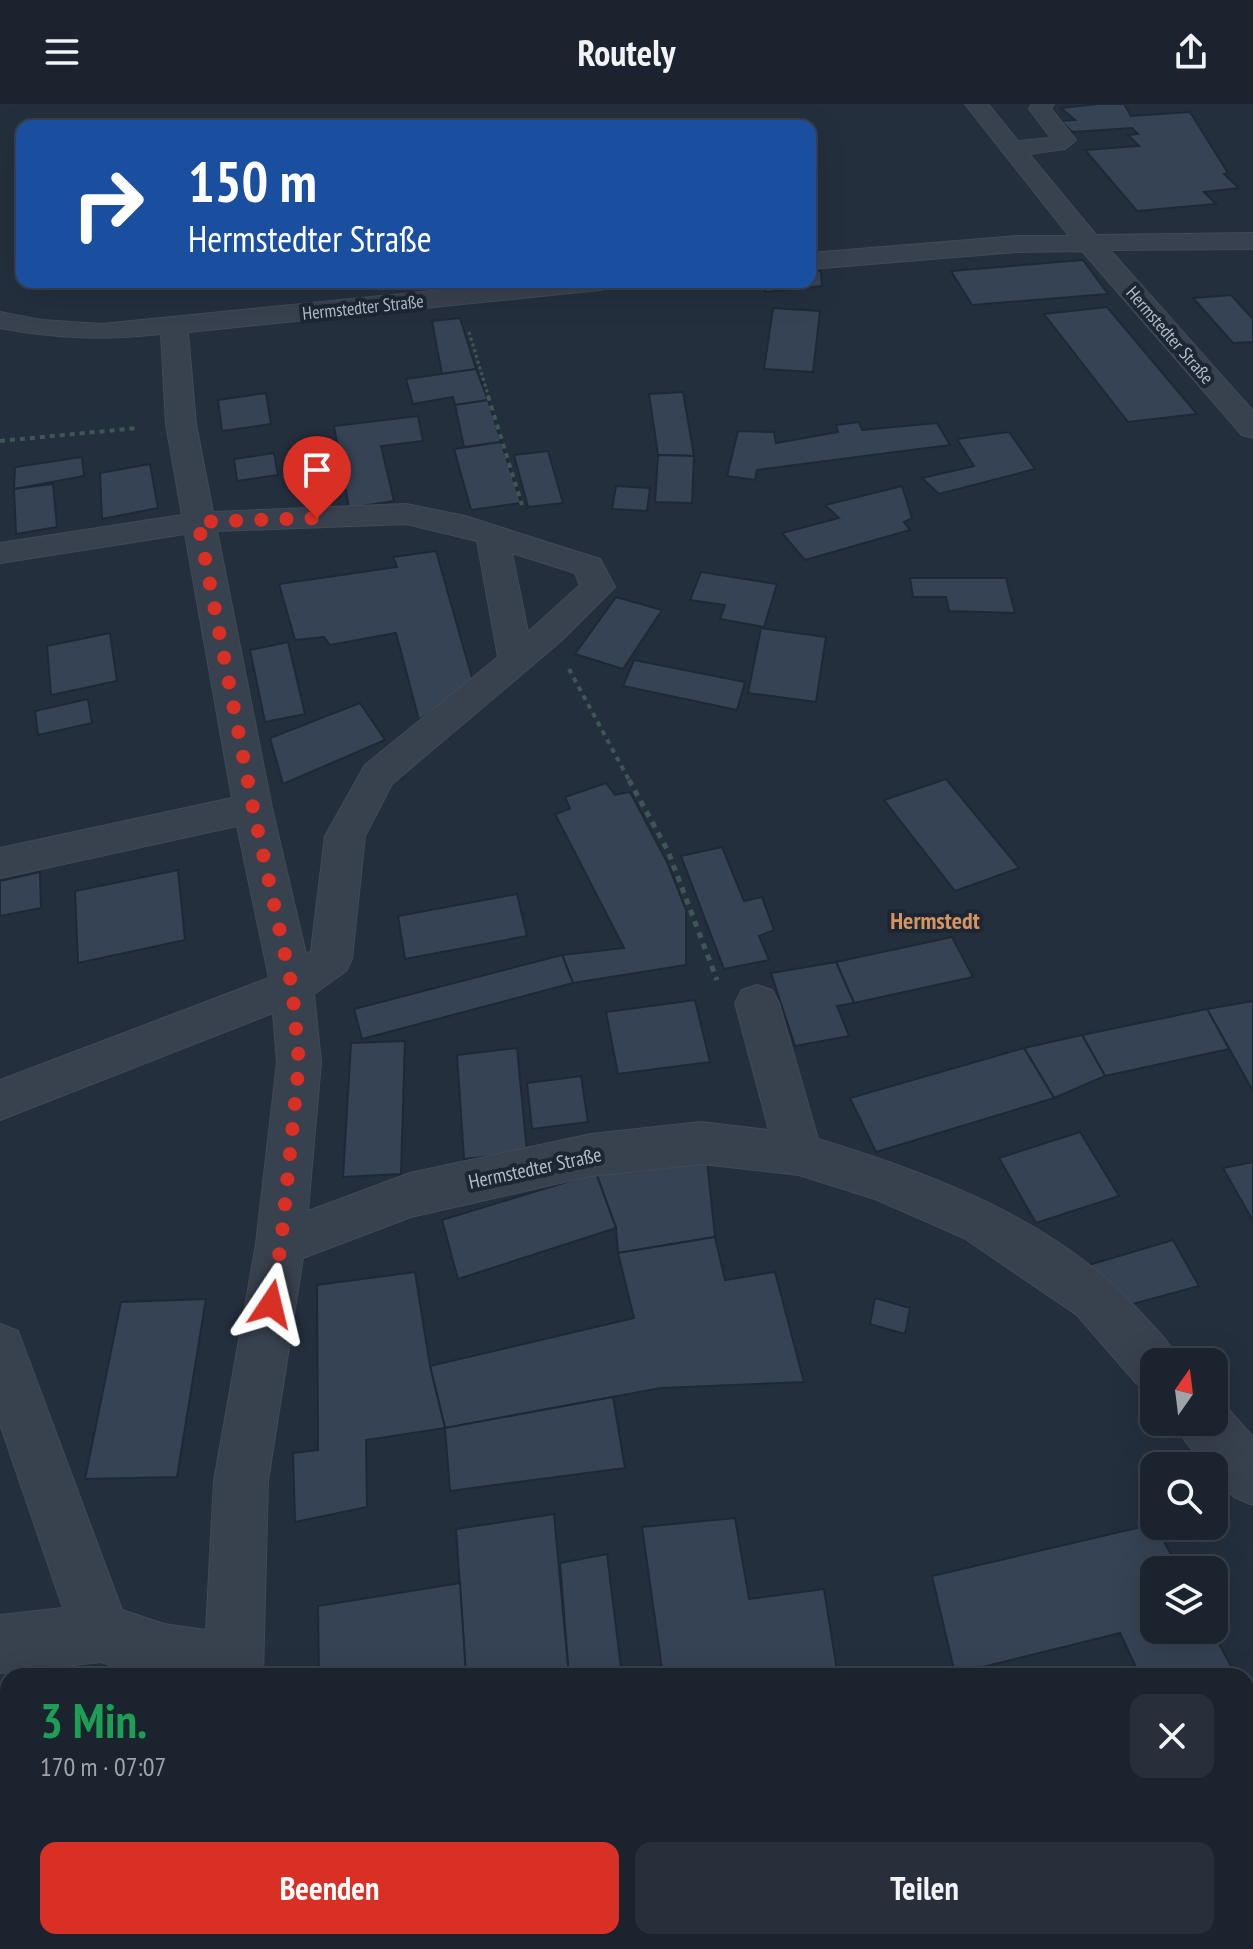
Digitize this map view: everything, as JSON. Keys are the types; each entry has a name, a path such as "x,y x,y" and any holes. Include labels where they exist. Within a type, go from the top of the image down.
{"street":[{"name":"Hermstedter Straße","path":"976,104 1088,241 1253,429"},
{"path":"1013,149 1057,144 1065,140 1040,109 1043,104"},
{"path":"816,260 927,250 1088,241 1253,241"},
{"name":"Hermstedter Straße","path":"0,320 41,328 102,332 543,288"},
{"path":"174,327 181,424 253,808 292,987 299,1062 281,1244 241,1481 232,1668"},
{"path":"0,553 198,522 406,514 454,523 588,566 598,587 549,633 378,775 345,836 331,959 292,987 0,1100"},
{"path":"493,538 516,659"},
{"path":"0,863 253,808"},
{"path":"757,1003 799,1154"},
{"name":"Hermstedter Straße","path":"281,1244 410,1195 591,1155 701,1143 799,1154 883,1180 981,1222 1095,1298 1140,1349"},
{"path":"0,1349 101,1633"},
{"path":"1217,1436 1250,1470"},
{"path":"0,1644 101,1633 224,1668"}],"path":[{"path":"458,297 523,504 493,538"},
{"path":"0,441 181,424"},
{"path":"549,633 668,851 720,989 757,1003"}],"building":[{"path":"1124,104 1131,116 1190,112 1228,173 1224,174 1239,188 1204,192 1216,204 1137,211 1085,150 1139,146 1128,135 1138,134 1132,128 1072,132 1061,121 1075,120 1061,108"},
{"path":"1083,260 1108,294 972,305 951,271"},
{"path":"816,271 821,271 822,286 816,287"},
{"path":"764,288 803,288 766,292"},
{"path":"1231,295 1253,319 1253,342 1233,343 1193,298"},
{"path":"1107,307 1197,414 1128,422 1044,314"},
{"path":"773,308 820,311 813,372 764,369"},
{"path":"460,318 476,369 442,374 432,321"},
{"path":"476,369 488,400 455,405 453,397 413,404 406,379"},
{"path":"683,392 694,456 658,455 649,394"},
{"path":"266,393 271,424 222,431 218,400"},
{"path":"488,400 501,442 464,447 455,405"},
{"path":"418,416 423,441 381,446 394,501 349,508 334,426"},
{"path":"859,422 862,430 937,423 950,445 757,470 755,480 727,476 738,431 774,432 776,443 838,432 836,425"},
{"path":"1009,432 1035,469 939,494 922,478 974,466 957,439"},
{"path":"501,442 521,503 471,510 454,449"},
{"path":"548,451 563,503 528,507 514,455"},
{"path":"274,453 278,475 237,481 234,459"},
{"path":"658,455 694,456 692,503 655,502"},
{"path":"82,457 84,476 14,489 15,467"},
{"path":"150,464 158,508 102,519 100,473"},
{"path":"53,484 57,527 16,534 14,489"},
{"path":"616,486 650,488 647,511 612,509"},
{"path":"902,486 912,518 904,522 910,530 805,560 782,533 839,518 825,505"},
{"path":"436,551 473,681 419,720 396,633 330,645 324,637 295,640 279,584 397,567 393,557"},
{"path":"701,572 777,584 764,627 720,619 725,605 690,600"},
{"path":"910,578 1006,578 1015,613 949,611 946,597 913,597"},
{"path":"616,597 662,610 623,669 575,654"},
{"path":"761,628 826,637 816,702 748,693"},
{"path":"110,633 117,681 51,695 47,646"},
{"path":"288,642 305,714 265,722 250,650"},
{"path":"634,660 745,682 737,710 623,686"},
{"path":"88,699 92,723 38,735 35,711"},
{"path":"360,703 385,740 283,784 270,738"},
{"path":"946,779 1019,868 955,891 884,800"},
{"path":"606,783 615,795 630,792 667,862 686,910 686,965 573,983 562,955 624,948 555,814 570,809 565,797"},
{"path":"722,847 744,901 762,897 774,930 759,936 769,960 724,969 681,856"},
{"path":"178,870 185,940 78,963 75,891"},
{"path":"40,872 41,908 0,916 0,881"},
{"path":"517,894 527,936 405,959 398,916"},
{"path":"952,937 973,977 854,1003 836,962"},
{"path":"562,955 573,983 362,1039 354,1009"},
{"path":"836,962 854,1003 837,1006 849,1036 795,1046 771,973"},
{"path":"695,1000 710,1062 618,1074 606,1012"},
{"path":"1253,1001 1253,1091 1207,1009"},
{"path":"1207,1009 1229,1049 1105,1076 1082,1035"},
{"path":"1082,1035 1105,1076 1054,1098 1024,1048"},
{"path":"405,1041 401,1174 343,1177 351,1043"},
{"path":"517,1048 527,1152 464,1159 457,1055"},
{"path":"1024,1048 1054,1098 876,1152 850,1098"},
{"path":"581,1076 588,1122 532,1129 527,1083"},
{"path":"1080,1132 1119,1196 1036,1223 999,1158"},
{"path":"707,1160 715,1237 618,1253 616,1228 596,1173"},
{"path":"1253,1162 1253,1221 1223,1168"},
{"path":"596,1173 616,1228 458,1279 442,1220"},
{"path":"715,1237 725,1280 775,1272 804,1382 661,1388 445,1428 430,1366 634,1318 618,1253"},
{"path":"1173,1240 1199,1286 1125,1306 1082,1267"},
{"path":"415,1272 430,1366 445,1428 366,1440 367,1507 295,1522 293,1453 318,1450 317,1285"},
{"path":"875,1298 910,1308 905,1334 870,1324"},
{"path":"206,1299 177,1477 85,1479 121,1302"},
{"path":"613,1397 625,1468 450,1491 445,1428"},
{"path":"554,1514 568,1668 465,1668 456,1529"},
{"path":"735,1518 749,1599 824,1589 837,1668 662,1668 642,1527"},
{"path":"1140,1527 1140,1540 1163,1540 1172,1556 1140,1556 1140,1644 1219,1644 1232,1668 1136,1668 1120,1633 979,1668 954,1668 932,1576"},
{"path":"607,1554 621,1668 568,1668 560,1563"},
{"path":"460,1583 465,1668 319,1668 318,1606"}],"district":[{"name":"Hermstedt","path":"935,920"}],"route":[{"path":"271,1304 281,1244 299,1062 295,1012 198,522 317,518"}]}
